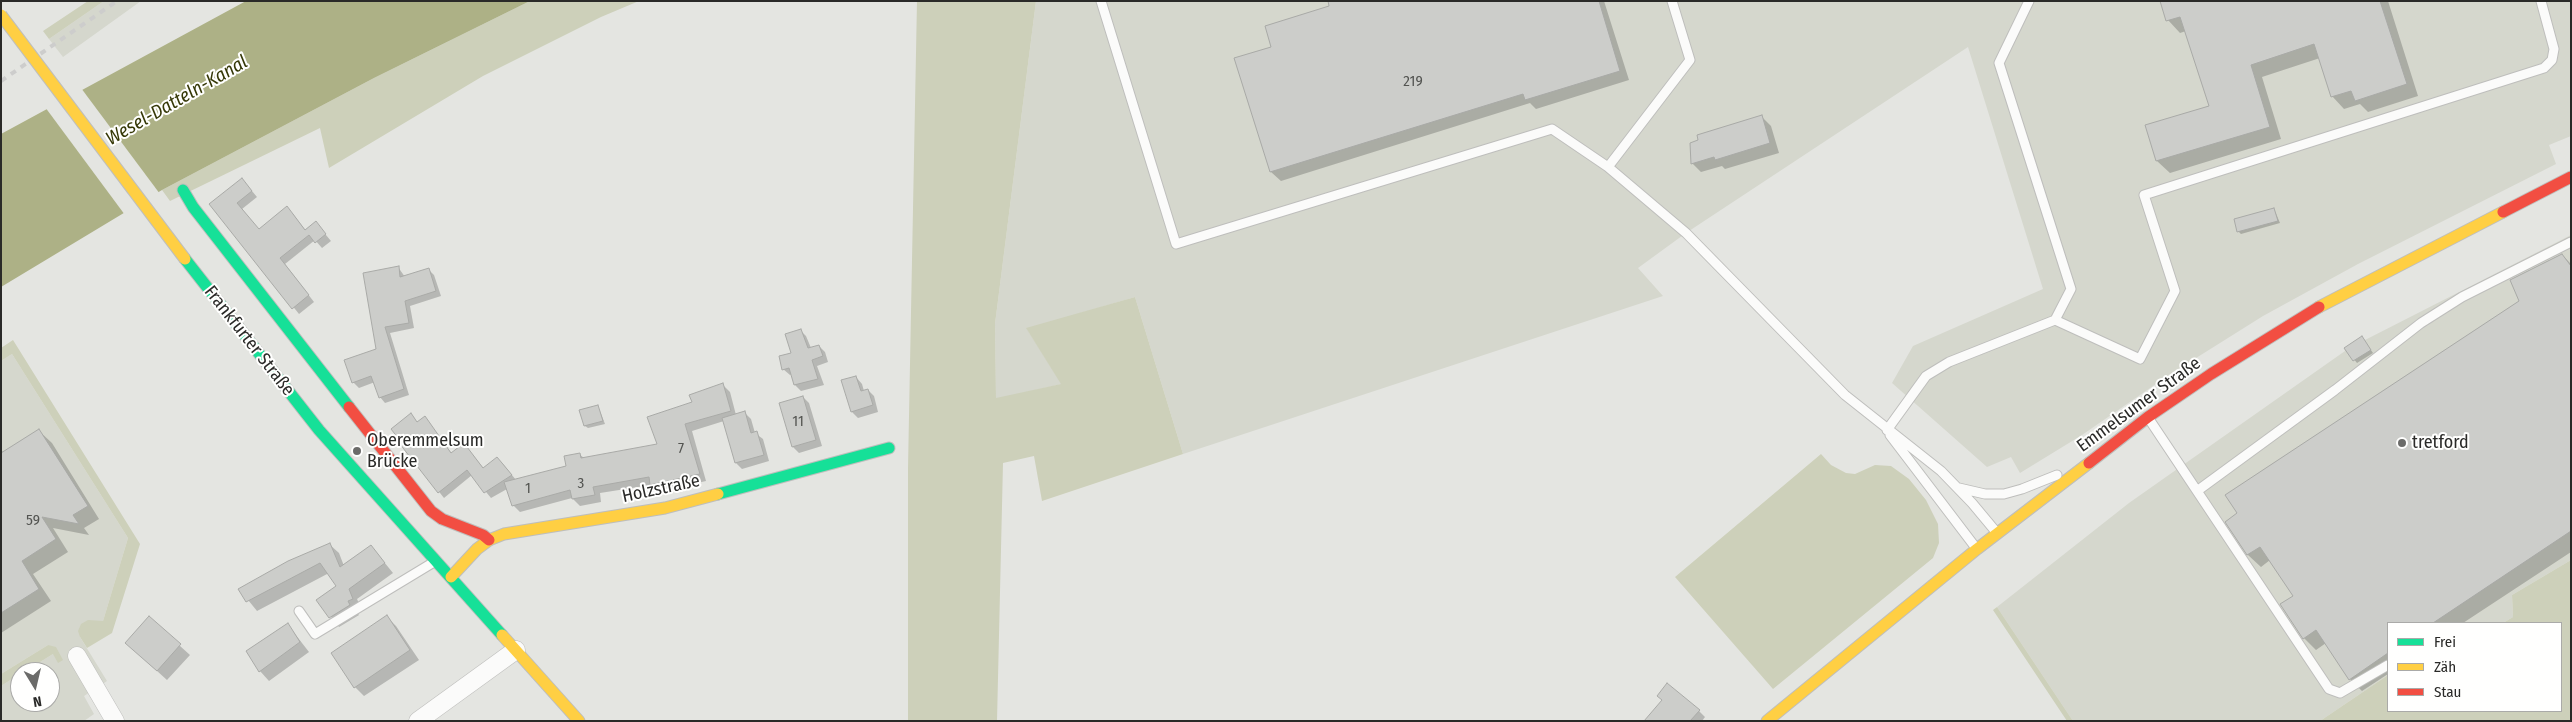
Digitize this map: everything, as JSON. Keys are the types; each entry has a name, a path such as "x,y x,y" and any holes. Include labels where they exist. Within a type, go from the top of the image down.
{"street":[{"name":"Frankfurter Straße","path":"1,15 185,258 319,430 579,721"},
{"name":"Emmelsumer Straße","path":"1767,721 1997,533 2148,417 2211,374 2309,312 2571,177"},
{"path":"183,190 193,206 286,327 431,511 442,519 483,535 489,540"},
{"name":"Holzstraße","path":"451,577 489,540 504,534 674,506 889,448"},
{"path":"418,721 516,650"},
{"path":"76,656 114,721"}],"lane":[{"path":"1101,1 1176,244 1552,129 1608,168 1686,233 1845,396 1914,449 1957,488 1997,533"},
{"path":"1608,168 1690,60 1672,1"},
{"path":"1887,430 1920,383 1936,368 2055,320 2071,289 1998,63 2030,1"},
{"path":"2055,320 2140,359 2175,291 2144,195 2544,68 2552,60 2554,49 2541,1"},
{"path":"2197,491 2335,390 2421,323 2462,297 2571,242"},
{"path":"2148,417 2329,689 2340,693 2387,665"},
{"path":"1887,430 1977,549"},
{"path":"1957,488 1971,492 2004,494 2022,490 2094,459"},
{"path":"299,611 315,634 424,570 436,560"}],"shaded area":[{"path":"88,1 104,1 49,39 43,31"},
{"path":"104,1 141,1 63,57 49,39"},
{"path":"530,1 639,1 601,17 483,76 329,168 320,128 170,201 162,190 374,78"},
{"path":"917,1 1036,1 995,324 996,398 1061,384 1026,328 1135,297 1183,454 1042,501 1034,456 1003,463 997,721 908,721 908,468"},
{"path":"1036,1 2571,1 2571,136 2549,145 2556,164 2358,264 2263,316 2169,375 2082,435 2020,473 2011,457 1987,467 1892,383 1913,346 2043,289 1968,47 1686,233 1638,268 1663,296 1183,454 1135,297 1027,329 1062,384 996,399 995,324"},
{"path":"2571,235 2571,560 2512,595 2513,617 2505,622 2387,622 2387,676 2320,721 2073,721 1997,607 2129,503 2345,351 2344,348 2362,336 2365,340"},
{"path":"13,340 140,544 112,633 87,648 78,631 81,624 88,620 103,621 128,538 12,354 1,361 1,348"},
{"path":"12,354 128,538 103,621 80,637 107,681 84,696 94,714 84,721 1,721 1,686 10,680 10,712 60,712 60,662 40,662 53,654 48,645 20,662 10,662 10,668 1,674 1,361"},
{"path":"1821,454 1831,465 1846,473 1855,474 1875,465 1891,466 1909,479 1926,500 1938,524 1939,543 1933,558 1773,689 1675,577"},
{"path":"2571,560 2571,721 2320,721 2387,676 2387,712 2562,712 2562,622 2505,622 2513,617 2512,595"},
{"path":"1997,607 2073,721 2067,721 1993,610"},
{"path":"48,645 56,647 63,660 57,662 53,654 40,662 20,662"},
{"path":"10,668 10,680 1,686 1,674"}],"water":[{"name":"Wesel-Datteln-Kanal","path":"246,1 530,1 374,78 162,190 1,287 1,134"}],"pier":[{"path":"81,88 160,194 125,215 45,107"}],"building":[{"path":"1328,1 1599,1 1620,71 1525,100 1523,94 1270,172 1234,58 1271,47 1265,26 1329,6"},
{"path":"2160,1 2380,1 2407,84 2355,101 2351,91 2331,97 2314,44 2251,65 2270,127 2156,161 2145,125 2209,106 2180,17 2166,21"},
{"path":"1762,115 1770,143 1715,160 1714,157 1691,164 1690,143 1698,140 1697,135"},
{"path":"242,178 252,191 237,203 259,229 287,206 305,230 316,221 326,234 315,243 309,235 280,258 309,295 292,309 209,204"},
{"path":"2274,208 2278,221 2237,232 2234,219"},
{"name":"tretford","path":"2562,254 2571,266 2571,531 2434,622 2387,622 2387,654 2349,680 2316,630 2303,639 2280,604 2293,596 2260,547 2247,555 2225,522 2237,513 2225,495 2519,301 2510,280"},
{"path":"399,266 400,277 429,268 436,291 405,301 409,323 385,327 404,389 379,398 371,376 352,383 344,360 376,349 363,273"},
{"path":"801,329 808,348 819,345 823,356 812,360 818,379 794,385 789,368 782,370 779,356 791,353 785,334"},
{"path":"2362,336 2371,350 2353,361 2344,348"},
{"path":"856,376 861,391 868,389 873,405 851,412 841,380"},
{"path":"723,383 731,411 685,424 700,474 650,485 649,477 593,487 595,495 572,499 570,490 512,506 504,482 566,466 564,456 580,453 581,458 657,444 647,417 692,402 689,395"},
{"path":"803,396 816,440 792,447 779,403"},
{"path":"598,405 603,421 584,426 579,410"},
{"path":"745,411 751,433 757,431 764,455 735,463 722,418"},
{"path":"411,413 417,422 425,416 451,453 464,443 483,468 497,457 512,475 484,493 467,470 438,493 396,439 398,438 391,429"},
{"path":"39,429 88,506 73,515 79,524 42,517 56,539 22,561 39,589 1,613 1,453"},
{"path":"330,543 340,567 371,545 385,563 349,589 353,599 348,601 350,605 329,618 316,600 336,586 320,563 246,602 238,589 288,561"},
{"path":"387,615 410,650 354,688 331,653"},
{"path":"149,616 181,644 157,671 125,643"},
{"path":"288,623 300,642 259,672 246,651"},
{"path":"1667,683 1700,710 1690,721 1644,721 1662,700 1657,696"}],"railway":[{"path":"1,81 117,1"}],"traffic: fast":[{"path":"183,190 193,207 349,407"},
{"path":"185,259 319,430 502,635"},
{"path":"718,494 889,448"}],"traffic: slow":[{"path":"1,15 185,259"},
{"path":"2319,307 2503,212"},
{"path":"1767,721 1977,549 2089,463"},
{"path":"451,577 477,549 489,540 504,534 665,508 718,494"},
{"path":"502,635 579,721"}],"traffic: jam":[{"path":"2503,212 2571,177"},
{"path":"2089,463 2148,417 2211,374 2319,307"},
{"path":"349,407 431,511 442,519 483,535 489,540"}],"place":[{"name":"tretford","path":"2402,443"},
{"name":"Oberemmelsum Brücke","path":"357,451"}]}
